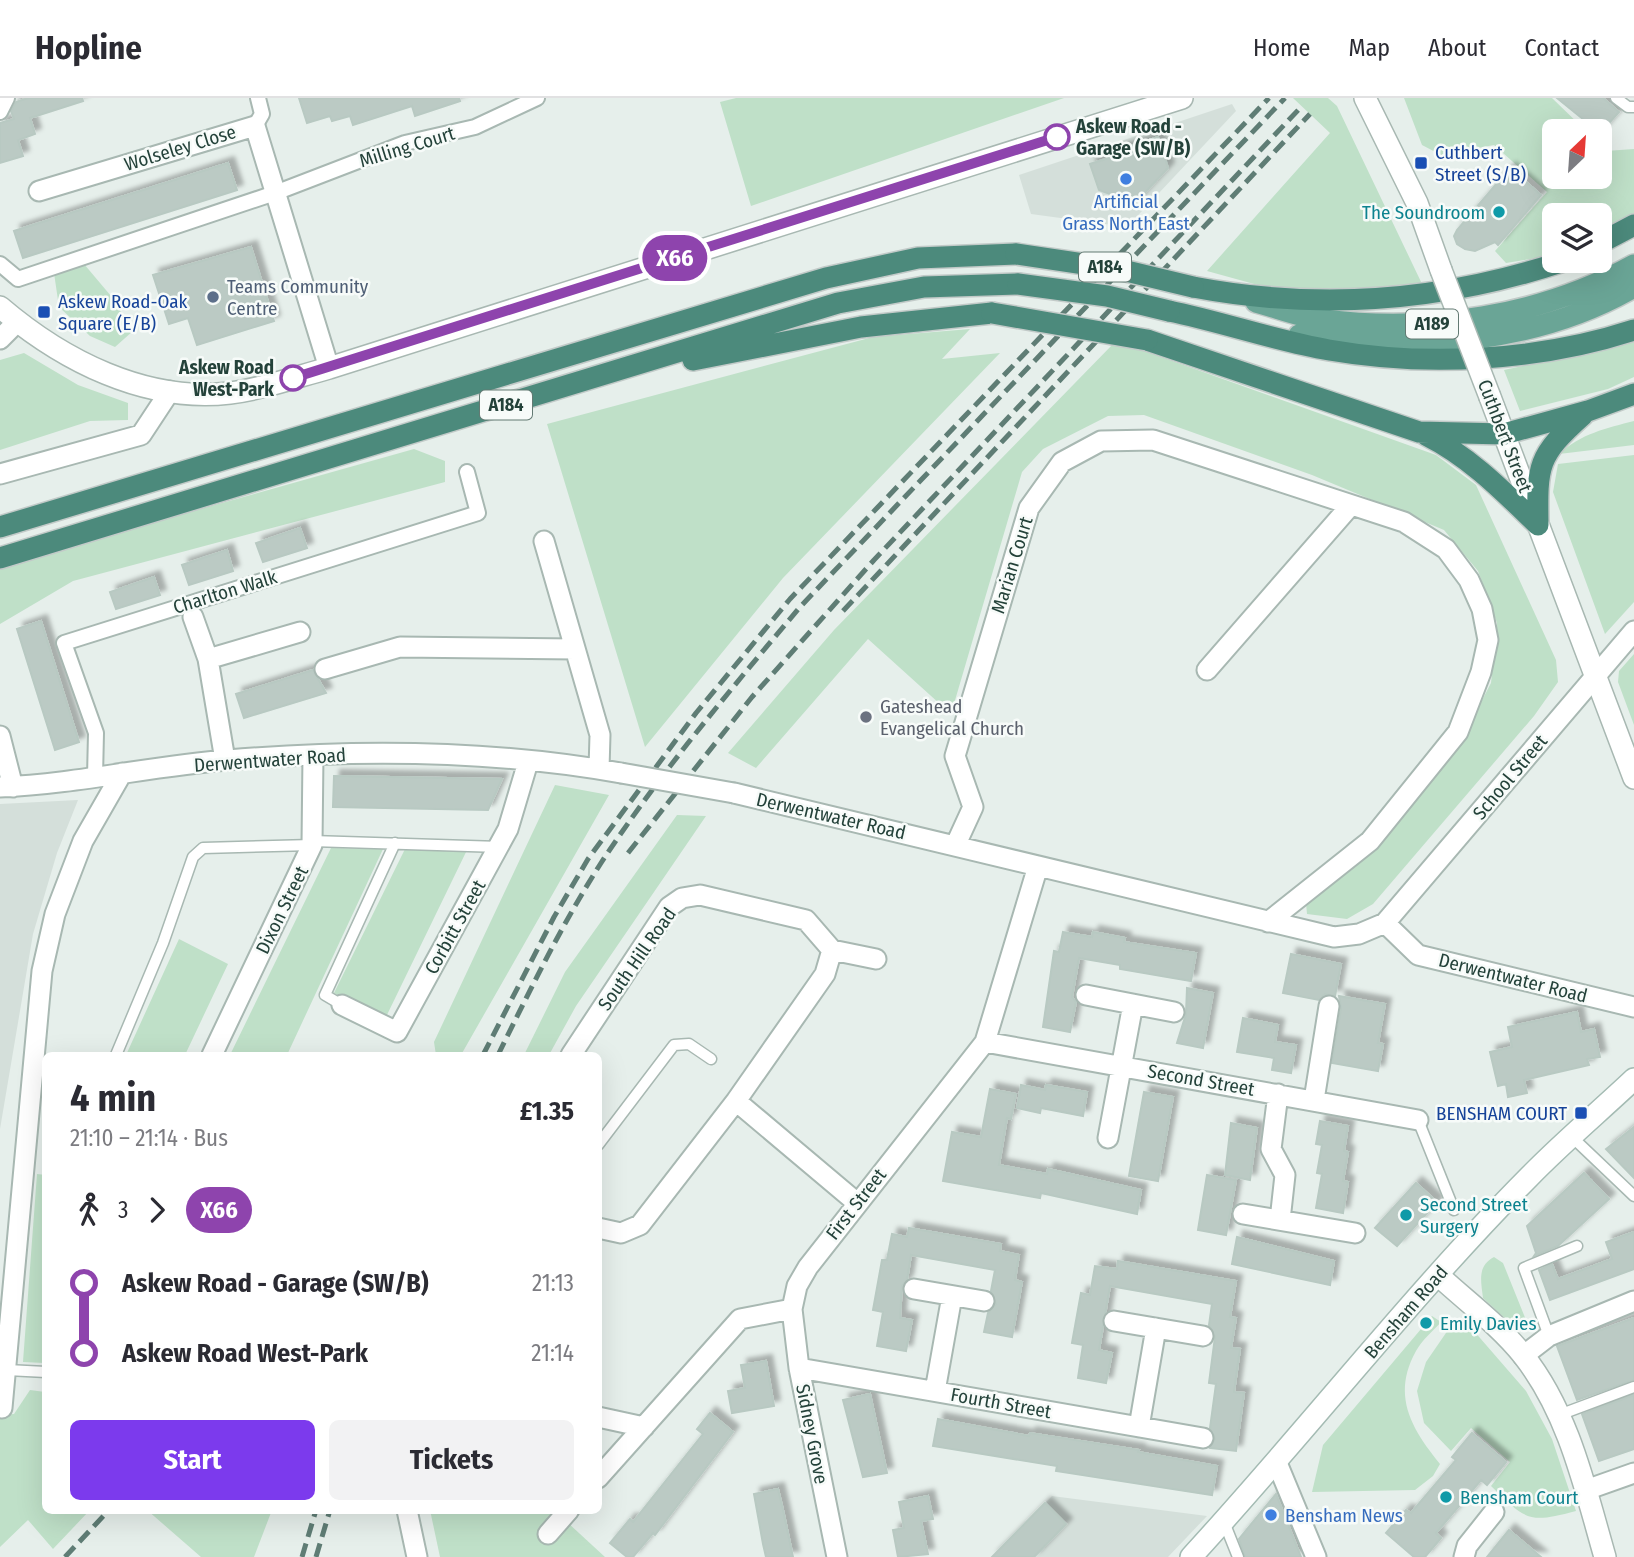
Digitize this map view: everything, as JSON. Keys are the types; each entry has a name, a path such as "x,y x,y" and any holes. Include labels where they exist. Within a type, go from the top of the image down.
{"highway":[{"path":"1612,237 1634,225"},
{"name":"A184","path":"0,527 826,278 918,258 1016,254 1118,269 1224,293 1311,300 1398,299 1511,279 1542,268"},
{"name":"A184","path":"0,558 838,303 924,287 1018,284 1107,296 1219,321 1329,350 1453,358 1535,352 1599,341 1634,330"},
{"path":"582,381 861,327 992,313 1147,340 1419,432 1453,449 1485,474 1538,525"},
{"path":"1419,432 1504,434 1588,411 1634,394"},
{"path":"1538,525 1537,475 1543,458 1557,438 1588,411"}],"main road":[{"name":"A189","path":"1224,293 1320,319 1386,325 1430,324 1493,316 1553,300 1634,265"},
{"name":"A189","path":"1219,321 1323,339 1437,343 1502,333 1560,319 1634,287"}],"street":[{"path":"0,112 7,98"},
{"path":"255,126 262,114 258,98"},
{"name":"Milling Court","path":"275,192 405,144 475,127 537,98"},
{"path":"0,307 17,322 65,354 104,373 170,391 229,393 328,368 1182,98"},
{"name":"Cuthbert Street","path":"1365,98 1417,203 1634,778"},
{"name":"Wolseley Close","path":"39,191 255,126 328,368"},
{"path":"0,264 18,279 275,192"},
{"path":"0,339 17,322"},
{"path":"0,474 141,435 170,391"},
{"name":"Marian Court","path":"956,844 973,807 955,756 1029,509 1062,462 1101,440 1153,440 1404,522 1446,550 1469,580 1482,610 1489,640 1481,672 1458,732 1370,841 1268,922"},
{"name":"Charlton Walk","path":"95,777 96,733 64,643 478,513 467,472"},
{"path":"1207,670 1351,505"},
{"path":"544,541 600,735 599,769"},
{"path":"193,617 208,659 225,760"},
{"name":"School Street","path":"1385,923 1634,631"},
{"path":"208,659 300,632"},
{"path":"325,669 400,647 575,649"},
{"path":"0,736 7,787"},
{"name":"Derwentwater Road","path":"7,787 225,760 313,755 472,756 599,769 734,793 956,844 1334,937 1359,934 1385,923 1418,955 1634,1007"},
{"name":"Dixon Street","path":"213,1052 312,843 313,755"},
{"name":"Corbitt Street","path":"342,1005 397,1032 509,829 528,762"},
{"path":"2,1408 24,1142 42,971 55,914 83,841 122,774"},
{"name":"First Street","path":"792,1309 797,1286 808,1267 856,1202 985,1042 1038,866"},
{"name":"South Hill Road","path":"573,1052 669,908 682,898 700,895 806,920 832,950"},
{"path":"602,1229 621,1233 640,1225 736,1101 825,974 832,950 876,960"},
{"path":"1086,995 1174,1012"},
{"path":"1108,1138 1133,1004"},
{"path":"1314,1100 1329,1006"},
{"name":"Second Street","path":"985,1042 1418,1120"},
{"name":"Bensham Road","path":"1191,1557 1277,1463 1438,1275 1530,1176 1634,1079"},
{"path":"1278,1094 1271,1149 1286,1175 1280,1220"},
{"path":"736,1101 856,1202"},
{"path":"1243,1214 1355,1233"},
{"path":"1438,1275 1523,1356 1559,1415 1586,1490 1605,1557"},
{"path":"914,1289 984,1301"},
{"path":"935,1391 951,1296"},
{"path":"1523,1356 1549,1336 1634,1301"},
{"path":"602,1474 740,1319 792,1309"},
{"name":"Sidney Grove","path":"792,1309 799,1368 837,1557"},
{"path":"1114,1321 1203,1336"},
{"path":"1139,1427 1156,1328"},
{"name":"Fourth Street","path":"799,1368 1203,1438"},
{"path":"602,1418 644,1427"},
{"path":"1277,1463 1315,1557"},
{"path":"1586,1490 1634,1473"},
{"path":"1464,1557 1467,1546 1494,1512"},
{"path":"408,1514 417,1557"},
{"path":"548,1534 566,1514"}],"lane":[{"path":"1616,98 1634,107"},
{"path":"117,1052 163,943 193,857 203,848 312,843 500,847"},
{"path":"342,1005 325,995 395,844"},
{"path":"602,1140 674,1045 689,1044 710,1059"},
{"path":"1418,1120 1454,1210"},
{"path":"1572,1137 1634,1196"},
{"path":"1549,1336 1524,1268 1577,1246"},
{"path":"7,1370 42,1373"},
{"path":"1559,1415 1634,1387"},
{"path":"1224,1521 1238,1557"}],"shaded area":[{"path":"1232,104 1236,111 1127,227 1031,214 1019,175"},
{"path":"78,800 57,853 33,934 0,1129 0,804"},
{"path":"1052,1496 1207,1516 1168,1557 992,1557"}],"green space":[{"path":"736,98 1064,98 751,206 720,102"},
{"path":"1293,98 1328,98 1337,106 1423,286 1339,292 1265,287 1207,271 1330,133"},
{"path":"1404,98 1552,98 1574,119 1542,119 1542,188 1494,145 1441,155 1422,145"},
{"path":"1634,149 1634,213 1612,224 1612,203 1542,203 1542,257 1506,263 1495,251 1547,192 1544,189 1612,189 1612,151"},
{"path":"84,264 111,296 133,331 115,347 90,336 59,307 54,273"},
{"path":"970,329 942,359 1000,353 783,578 645,747 547,424 873,337"},
{"path":"1634,342 1634,377 1608,389 1520,411 1504,370"},
{"path":"1113,344 1136,348 1436,455 1476,485 1556,660 1558,682 1534,716 1373,904 1347,919 1307,914 1306,903 1465,733 1491,683 1497,623 1478,571 1444,530 1312,475 1144,415 1108,416 1043,449 1022,472 951,714 868,639 756,768 728,753 834,630"},
{"path":"24,353 78,385 128,403 128,420 90,421 0,450 0,360"},
{"path":"1634,421 1634,445 1559,454 1585,437"},
{"path":"414,449 445,461 445,482 73,581 0,624 0,569 133,528"},
{"path":"1634,455 1634,602 1605,634 1553,492 1558,464"},
{"path":"1634,654 1634,725 1618,682 1619,671"},
{"path":"555,785 609,795 463,1052 436,1052 434,1042"},
{"path":"677,815 706,816 576,1006 551,1052 525,1052 565,972"},
{"path":"331,848 383,849 288,1052 231,1052"},
{"path":"405,849 467,850 385,1019 334,993"},
{"path":"179,939 228,964 186,1052 127,1052"},
{"path":"37,1174 42,1175 42,1363 23,1362"},
{"path":"1494,1257 1503,1263 1528,1325 1525,1330 1519,1331 1483,1298 1483,1269"},
{"path":"1432,1316 1441,1322 1416,1351 1405,1383 1405,1397 1414,1425 1440,1464 1433,1476 1415,1490 1312,1492 1323,1445"},
{"path":"1467,1323 1526,1391 1552,1439 1576,1511 1537,1518 1521,1512 1491,1486 1510,1462 1471,1428 1451,1451 1424,1423 1417,1391 1426,1362 1448,1330"},
{"path":"30,1390 42,1392 42,1514 86,1514 53,1549 28,1520 0,1547 0,1415 14,1414"},
{"path":"152,1514 270,1514 254,1557 201,1557"},
{"path":"431,1514 558,1514 605,1557 440,1557"}],"building":[{"path":"28,98 82,98 83,101 30,118 35,134 18,140 23,156 0,163 0,123 14,119 11,111 16,102"},
{"path":"299,98 459,98 460,101 415,116 412,106 353,125 350,116 332,121 330,116 307,123"},
{"path":"1557,98 1603,98 1619,112 1612,120 1583,119"},
{"name":"Artificial Grass North East","path":"1158,137 1168,168 1135,203 1099,190 1090,164 1119,155 1118,150"},
{"path":"228,163 237,190 23,258 14,231"},
{"name":"The Soundroom","path":"1510,168 1541,195 1498,245 1495,242 1475,251 1465,249 1457,244 1454,236 1457,230"},
{"name":"Teams Community Centre","path":"251,247 274,321 197,345 188,318 169,324 153,275"},
{"path":"300,528 307,548 263,562 256,543"},
{"path":"227,550 233,571 189,585 182,565"},
{"path":"154,577 160,595 116,609 110,592"},
{"path":"41,621 79,742 55,750 17,629"},
{"path":"313,670 326,693 244,718 236,694"},
{"path":"334,776 502,779 488,810 333,807"},
{"path":"1063,932 1092,937 1093,932 1125,938 1124,942 1196,953 1191,981 1120,969 1120,965 1079,958 1072,997 1076,1002 1070,1032 1043,1027 1054,951 1059,952"},
{"path":"1291,954 1341,964 1335,996 1325,994 1319,1000 1283,993"},
{"path":"1187,988 1213,993 1203,1048 1177,1043 1186,1014"},
{"path":"1339,996 1385,1004 1378,1043 1383,1044 1378,1071 1332,1063 1341,1008"},
{"path":"1577,1012 1581,1032 1594,1029 1600,1057 1587,1059 1589,1065 1524,1080 1527,1093 1508,1097 1506,1084 1498,1086 1490,1052 1512,1047 1508,1027"},
{"path":"1243,1018 1278,1025 1275,1042 1296,1045 1291,1073 1272,1070 1274,1058 1237,1052"},
{"path":"1021,1085 1045,1090 1046,1085 1087,1092 1083,1116 1041,1108 1040,1113 1017,1108"},
{"path":"990,1089 1016,1094 1011,1119 1007,1118 999,1165 1047,1174 1048,1169 1141,1190 1137,1214 1041,1193 1040,1198 943,1181 952,1132 981,1137"},
{"path":"1144,1092 1173,1097 1158,1181 1129,1176"},
{"path":"1320,1121 1348,1126 1344,1151 1348,1152 1343,1181 1348,1182 1343,1213 1316,1208 1322,1174 1317,1173 1322,1145 1316,1144"},
{"path":"1231,1123 1257,1128 1250,1180 1225,1175"},
{"path":"1634,1127 1634,1178 1606,1149"},
{"path":"1584,1173 1609,1199 1558,1246 1534,1256 1536,1253 1527,1226"},
{"path":"1207,1175 1236,1180 1226,1235 1198,1230"},
{"name":"Second Street Surgery","path":"1416,1183 1437,1202 1397,1246 1375,1228"},
{"path":"909,1228 1001,1244 1000,1251 1019,1255 1015,1280 1022,1282 1012,1337 984,1332 988,1313 996,1304 991,1291 995,1270 911,1255 907,1280 902,1286 900,1318 912,1320 906,1351 877,1346 883,1312 873,1310 882,1260 887,1260 892,1234 907,1237"},
{"path":"1634,1232 1634,1269 1550,1300 1539,1270 1552,1264 1558,1279 1612,1259 1606,1242"},
{"path":"1237,1237 1334,1261 1330,1285 1232,1264"},
{"path":"1118,1261 1236,1281 1230,1317 1236,1318 1231,1348 1240,1349 1234,1392 1244,1393 1236,1451 1210,1448 1215,1439 1210,1428 1216,1384 1209,1383 1215,1337 1209,1325 1212,1304 1110,1286 1099,1350 1112,1353 1106,1383 1078,1378 1083,1345 1072,1343 1081,1293 1090,1295 1095,1266 1117,1269"},
{"path":"1634,1318 1634,1380 1577,1400 1557,1346"},
{"path":"766,1361 774,1406 732,1413 728,1391 745,1388 741,1365"},
{"path":"870,1394 887,1473 863,1477 843,1400"},
{"path":"1634,1395 1634,1449 1599,1461 1582,1414"},
{"path":"710,1413 733,1432 655,1535 653,1533 633,1557 627,1557 610,1543 630,1519 633,1522 703,1434 697,1429"},
{"path":"938,1419 1029,1436 1030,1433 1139,1450 1138,1452 1217,1466 1212,1495 1056,1471 1057,1466 933,1446"},
{"name":"Bensham Court","path":"1472,1433 1506,1462 1487,1485 1481,1480 1436,1533 1441,1538 1425,1557 1414,1557 1386,1533 1406,1510 1411,1513 1456,1460 1452,1457"},
{"path":"778,1489 793,1557 766,1557 763,1544 754,1494"},
{"path":"1276,1494 1301,1557 1245,1557 1239,1539"},
{"path":"928,1496 933,1519 921,1521 928,1554 898,1557 893,1530 904,1528 899,1502"},
{"path":"1045,1503 1066,1524 1034,1557 992,1557"},
{"path":"1509,1530 1541,1557 1487,1557"}],"railway":[{"path":"485,1052 554,917 588,859 696,713 790,599 1269,98"},
{"path":"499,1052 560,933 601,863 647,797 722,700 800,607 1285,98"},
{"path":"628,853 752,697 874,560 1302,106"},
{"path":"843,611 1310,114"},
{"path":"65,1557 105,1514"},
{"path":"302,1557 315,1514"},
{"path":"316,1557 329,1514"}],"bus line":[{"name":"X66","path":"293,378 1057,137"}],"place":[{"name":"Askew Road - Garage (SW/B)","path":"1057,137"},
{"name":"Cuthbert Street (S/B)","path":"1421,163"},
{"name":"Artificial Grass North East","path":"1126,179"},
{"name":"The Soundroom","path":"1499,212"},
{"name":"Teams Community Centre","path":"213,297"},
{"name":"Askew Road-Oak Square (E/B)","path":"44,312"},
{"name":"Askew Road West-Park","path":"293,378"},
{"name":"Gateshead Evangelical Church","path":"866,717"},
{"name":"BENSHAM COURT","path":"1581,1113"},
{"name":"Second Street Surgery","path":"1406,1215"},
{"name":"Emily Davies","path":"1426,1323"},
{"name":"Bensham Court","path":"1446,1497"},
{"name":"Bensham News","path":"1271,1515"}]}
